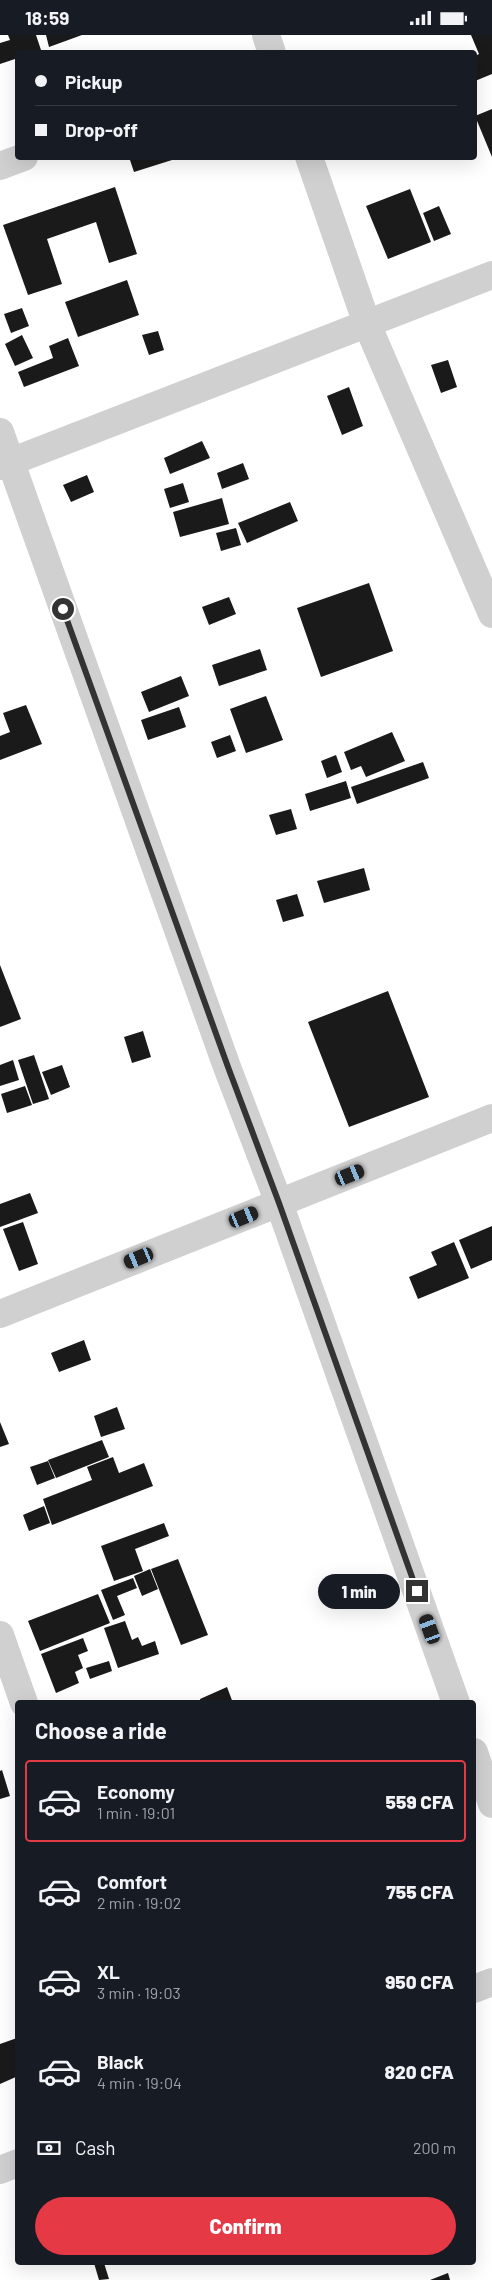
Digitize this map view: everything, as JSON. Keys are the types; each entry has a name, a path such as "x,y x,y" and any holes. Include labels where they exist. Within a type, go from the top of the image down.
{"street":[{"path":"266,35 271,50"},
{"path":"0,166 16,160"},
{"path":"310,160 367,324 492,614"},
{"path":"5,464 492,275"},
{"path":"0,433 5,464 279,1203 455,1700"},
{"path":"0,1314 492,1118"},
{"path":"0,1635 23,1700"},
{"path":"476,1758 492,1803"},
{"path":"476,1988 492,1982"},
{"path":"0,2170 15,2164"}],"building":[{"path":"8,35 36,35 41,50 15,50 15,59 0,64 0,43 10,40"},
{"path":"46,35 82,35 49,47"},
{"path":"471,35 492,35 492,74 477,80 477,55 479,54"},
{"path":"492,109 492,157 477,121 477,115"},
{"path":"130,160 172,160 134,172"},
{"path":"115,187 137,254 109,263 96,222 47,239 62,284 28,295 3,225"},
{"path":"410,189 431,242 388,259 366,206"},
{"path":"439,206 451,234 434,241 423,213"},
{"path":"127,280 139,315 78,337 65,302"},
{"path":"22,308 29,326 11,333 4,314"},
{"path":"158,331 164,350 149,355 142,335"},
{"path":"22,335 33,358 15,366 5,344"},
{"path":"68,338 79,366 24,387 18,372 53,358 49,346"},
{"path":"448,360 457,387 441,393 431,365"},
{"path":"349,387 363,426 342,435 327,396"},
{"path":"202,441 210,458 170,474 164,458"},
{"path":"243,463 249,479 222,489 217,473"},
{"path":"87,475 94,492 71,502 63,485"},
{"path":"183,483 189,502 170,508 164,489"},
{"path":"222,498 229,524 180,537 173,512"},
{"path":"290,502 298,521 247,543 238,523"},
{"path":"236,528 241,545 221,551 216,533"},
{"path":"369,583 393,651 321,677 297,608"},
{"path":"229,597 236,614 209,625 202,607"},
{"path":"260,649 267,670 219,686 212,665"},
{"path":"181,676 189,696 149,712 141,692"},
{"path":"266,696 283,740 246,753 230,709"},
{"path":"26,705 42,744 0,760 0,736 10,732 3,713"},
{"path":"179,707 186,727 148,740 141,720"},
{"path":"392,732 405,761 366,777 361,766 351,770 344,752"},
{"path":"230,735 236,751 217,758 211,742"},
{"path":"336,755 342,772 327,778 321,761"},
{"path":"423,762 429,778 357,804 351,787"},
{"path":"346,781 351,798 310,811 305,794"},
{"path":"291,809 297,829 276,835 269,815"},
{"path":"364,868 370,890 324,903 317,881"},
{"path":"297,894 304,916 283,922 276,900"},
{"path":"0,965 21,1019 0,1027"},
{"path":"388,991 429,1097 349,1127 308,1022"},
{"path":"143,1031 151,1057 132,1063 124,1037"},
{"path":"34,1055 49,1099 33,1104 18,1060"},
{"path":"13,1060 19,1080 0,1086 0,1065"},
{"path":"62,1065 70,1087 51,1095 42,1072"},
{"path":"25,1086 32,1105 7,1113 1,1094"},
{"path":"30,1193 38,1213 0,1227 0,1204"},
{"path":"23,1222 38,1264 19,1271 3,1229"},
{"path":"492,1226 492,1260 471,1269 459,1240"},
{"path":"454,1242 469,1278 418,1299 409,1277 437,1265 431,1252"},
{"path":"84,1340 91,1360 59,1372 51,1353"},
{"path":"117,1407 125,1429 101,1437 94,1416"},
{"path":"0,1422 9,1444 0,1447"},
{"path":"102,1440 109,1457 56,1478 48,1460"},
{"path":"113,1457 119,1473 144,1463 153,1486 52,1525 43,1499 92,1480 87,1467"},
{"path":"48,1461 55,1478 37,1485 30,1467"},
{"path":"44,1506 50,1523 29,1531 23,1515"},
{"path":"164,1523 169,1536 135,1549 143,1571 114,1581 101,1546"},
{"path":"178,1559 208,1635 181,1645 151,1569"},
{"path":"150,1569 158,1589 142,1596 134,1576"},
{"path":"133,1578 137,1588 117,1596 125,1615 113,1620 101,1590"},
{"path":"98,1594 110,1623 40,1651 28,1621"},
{"path":"125,1621 132,1640 138,1637 142,1646 155,1641 159,1654 118,1668 104,1628"},
{"path":"83,1638 88,1651 78,1655 83,1668 75,1672 79,1683 56,1693 41,1654"},
{"path":"109,1661 112,1671 90,1679 86,1668"},
{"path":"227,1687 232,1700 200,1700"},
{"path":"2,1770 10,1796 0,1799 0,1771"},
{"path":"15,2039 15,2077 0,2084 0,2044"},
{"path":"95,2265 105,2265 109,2279 99,2280"},
{"path":"448,2273 450,2280 430,2280"}],"route":[{"path":"63,609 279,1203 417,1591"}]}
